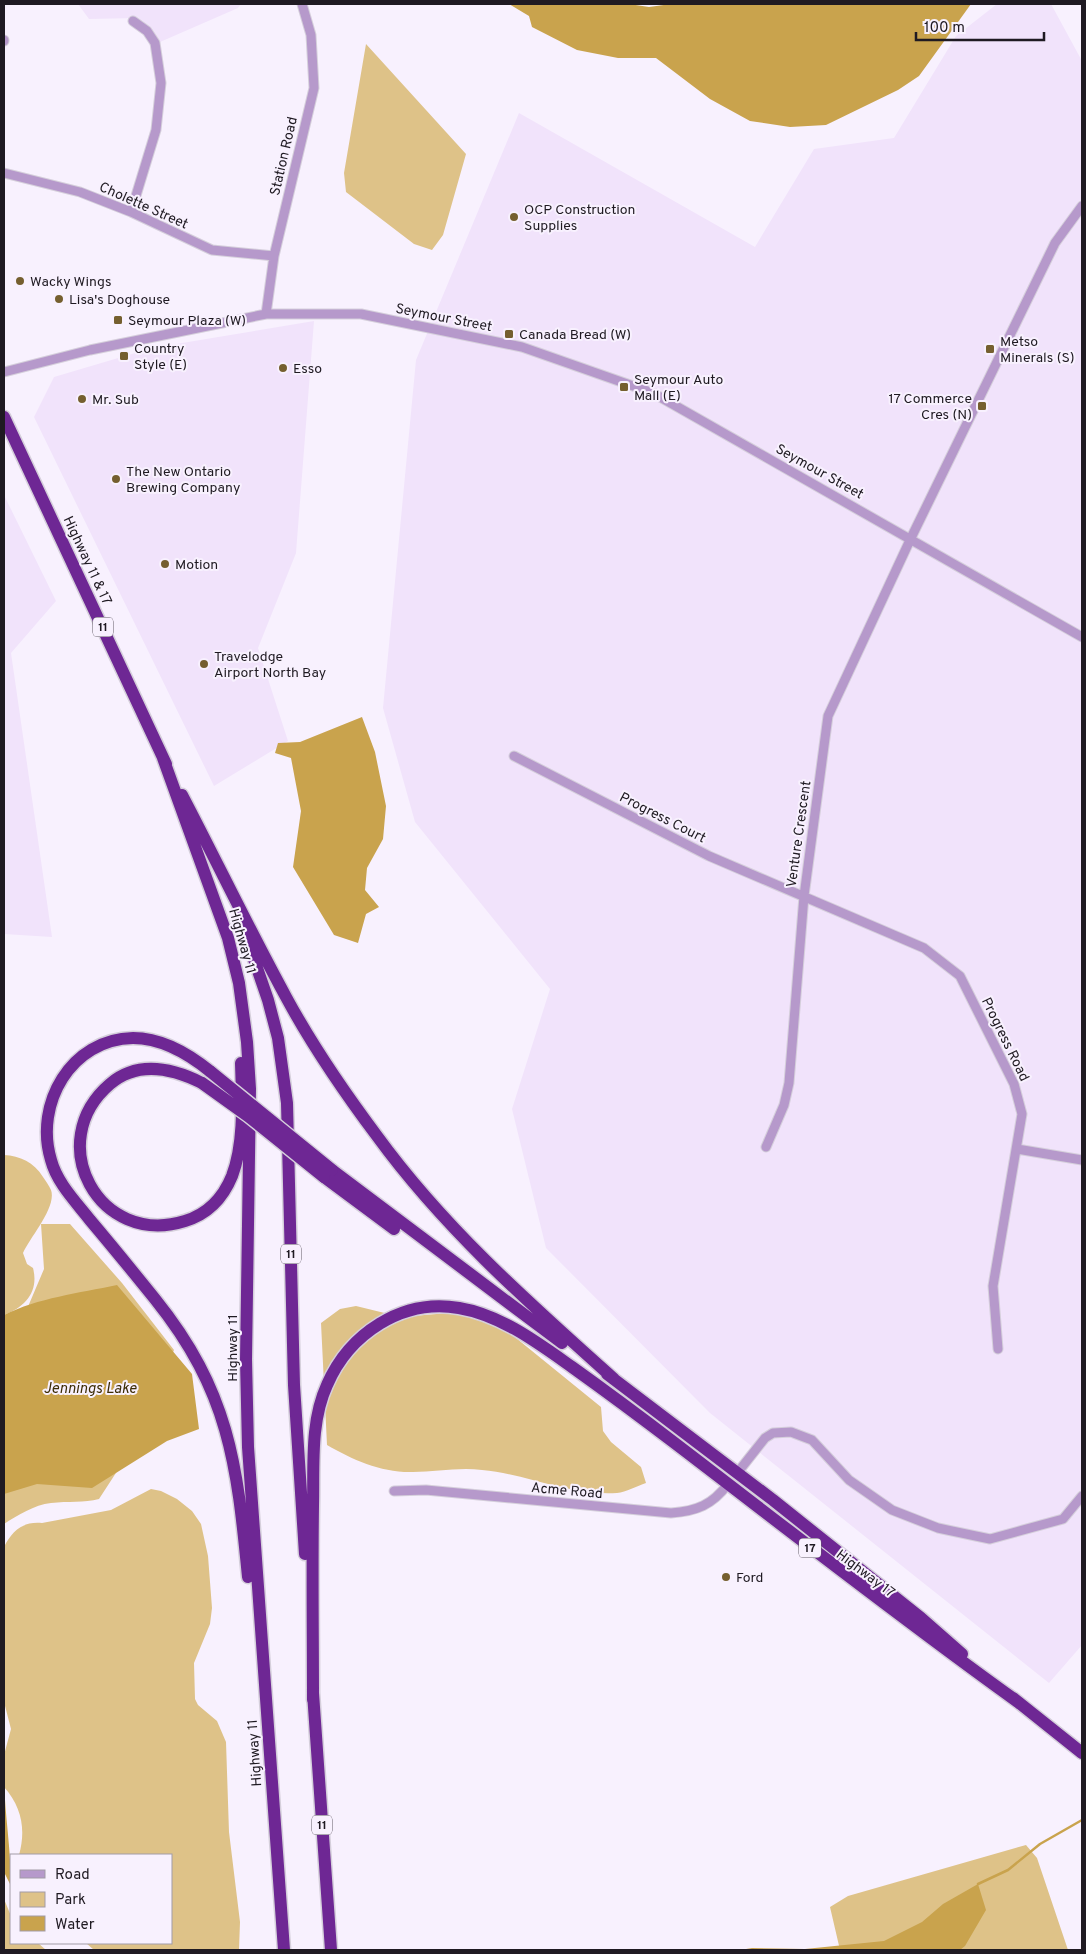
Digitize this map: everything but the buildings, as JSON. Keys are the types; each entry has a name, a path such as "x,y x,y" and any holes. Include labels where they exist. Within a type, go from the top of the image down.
{"highway":[{"name":"Highway 11 & 17","path":"4,417 163,758 192,826"},
{"name":"Highway 11","path":"192,826 220,914 239,983 247,1042 250,1089 246,1360 248,1447 265,1708 284,1950"},
{"name":"Highway 11","path":"192,826 245,932 268,1000 284,1076 290,1160 294,1385 313,1700 331,1950"},
{"path":"192,826 287,999 338,1081 378,1138 475,1251 524,1299 614,1378"},
{"path":"239,983 241,1126 235,1166 220,1199 202,1214 169,1225 138,1222 109,1208 91,1189 81,1165 79,1152 81,1128 96,1098 114,1080 138,1070 150,1068 175,1070 202,1083 240,1110 328,1173 462,1270 614,1378"},
{"path":"265,1708 237,1483 227,1431 217,1402 203,1370 186,1340 60,1180 51,1162 47,1136 48,1112 57,1087 71,1066 89,1051 99,1046 134,1038 158,1042 189,1056 211,1072 328,1173 533,1332 604,1390"},
{"path":"313,1700 315,1432 319,1408 327,1384 338,1364 354,1343 383,1321 408,1311 433,1306 459,1308 484,1315 518,1331 604,1390"},
{"name":"Highway 17","path":"614,1378 738,1472 922,1618 1018,1702 1082,1753"},
{"name":"Highway 17","path":"604,1390 919,1632 1018,1702"},
{"path":"728,1484 738,1472"}],"street":[{"name":"Station Road","path":"266,314 274,256 314,88 311,35 302,4"},
{"path":"131,212 156,130 161,83 155,43 147,31 133,21"},
{"name":"Cholette Street","path":"4,174 80,192 131,212 212,250 274,256"},
{"name":"Venture Crescent","path":"766,1147 784,1105 789,1083 804,896 828,716 911,538 1055,243 1082,206"},
{"name":"Seymour Street","path":"4,372 90,350 266,314 361,314 522,347 653,393 911,538 1082,637"},
{"name":"Progress Court","path":"514,756 709,856 804,896"},
{"name":"Progress Road","path":"804,896 924,948 960,976 1014,1084 1022,1114 993,1286 998,1349"},
{"path":"1017,1149 1082,1160"},
{"path":"738,1472 765,1438 773,1433 791,1432 812,1440 849,1480 892,1510 938,1528 990,1539 1063,1519 1082,1496"},
{"name":"Acme Road","path":"394,1492 426,1490 671,1513 689,1511 705,1506 713,1501 728,1484"}],"shaded area":[{"path":"78,4 241,4 238,8 160,42 137,18 89,19"},
{"path":"997,4 1051,4 1082,61 1082,1645 1049,1683 710,1413 546,1248 512,1109 550,989 415,822 383,708 416,360 519,113 755,247 814,149 894,138 956,36"},
{"path":"314,321 296,553 258,648 288,741 214,786 34,417 54,377 152,348"},
{"path":"4,495 56,601 11,653 52,937 4,934"}],"green space":[{"path":"366,44 466,154 443,235 432,250 414,244 346,192 344,173"},
{"path":"4,1155 21,1158 35,1167 51,1190 52,1197 47,1213 23,1253 27,1264 33,1268 34,1284 32,1291 19,1308 4,1315"},
{"name":"Jennings Lake","path":"41,1224 70,1224 122,1283 174,1350 125,1459 99,1499 45,1504 26,1511 4,1524 4,1325 27,1309 44,1269"},
{"path":"356,1306 401,1317 472,1311 484,1312 601,1407 603,1431 611,1442 641,1467 646,1483 617,1493 600,1493 565,1488 499,1472 482,1470 401,1472 368,1464 347,1456 327,1445 321,1323 340,1309"},
{"path":"151,1489 161,1491 177,1499 192,1511 201,1524 208,1556 212,1608 210,1624 194,1663 195,1699 198,1705 217,1721 226,1742 229,1832 240,1922 239,1950 94,1950 87,1944 172,1944 172,1854 19,1854 22,1837 21,1819 15,1803 4,1787 4,1755 11,1729 4,1702 4,1547 11,1536 24,1525 111,1510"},
{"path":"1026,1845 1037,1858 1068,1950 840,1950 830,1907 848,1896"},
{"path":"4,1899 10,1914 10,1944 39,1944 46,1950 4,1950"}],"water":[{"path":"509,4 629,4 649,7 671,4 971,4 919,76 898,90 826,125 790,127 750,121 710,99 656,58 618,58 577,50 532,27 529,16"},
{"path":"362,717 375,752 386,806 383,839 367,868 365,890 379,907 366,914 358,943 334,935 293,867 301,811 291,758 275,753 278,743 300,742"},
{"name":"Jennings Lake","path":"117,1285 192,1374 199,1429 167,1441 92,1488 37,1484 4,1494 4,1315 45,1300"},
{"path":"4,1780 10,1884 4,1872"},
{"path":"978,1884 986,1910 965,1946 960,1950 740,1950 752,1948 805,1949 884,1941 922,1922 943,1904"}],"waterway":[{"path":"978,1884 1008,1870 1040,1844 1082,1820"}],"place":[{"name":"OCP Construction Supplies","path":"514,217"},
{"name":"Wacky Wings","path":"20,281"},
{"name":"Lisa's Doghouse","path":"59,299"},
{"name":"Seymour Plaza (W)","path":"118,320"},
{"name":"Canada Bread (W)","path":"509,334"},
{"name":"Metso Minerals (S)","path":"990,349"},
{"name":"Country Style (E)","path":"124,356"},
{"name":"Esso","path":"283,368"},
{"name":"Seymour Auto Mall (E)","path":"624,387"},
{"name":"Mr. Sub","path":"82,399"},
{"name":"17 Commerce Cres (N)","path":"982,406"},
{"name":"The New Ontario Brewing Company","path":"116,479"},
{"name":"Motion","path":"165,564"},
{"name":"Travelodge Airport North Bay","path":"204,664"},
{"name":"Ford","path":"726,1577"}]}
